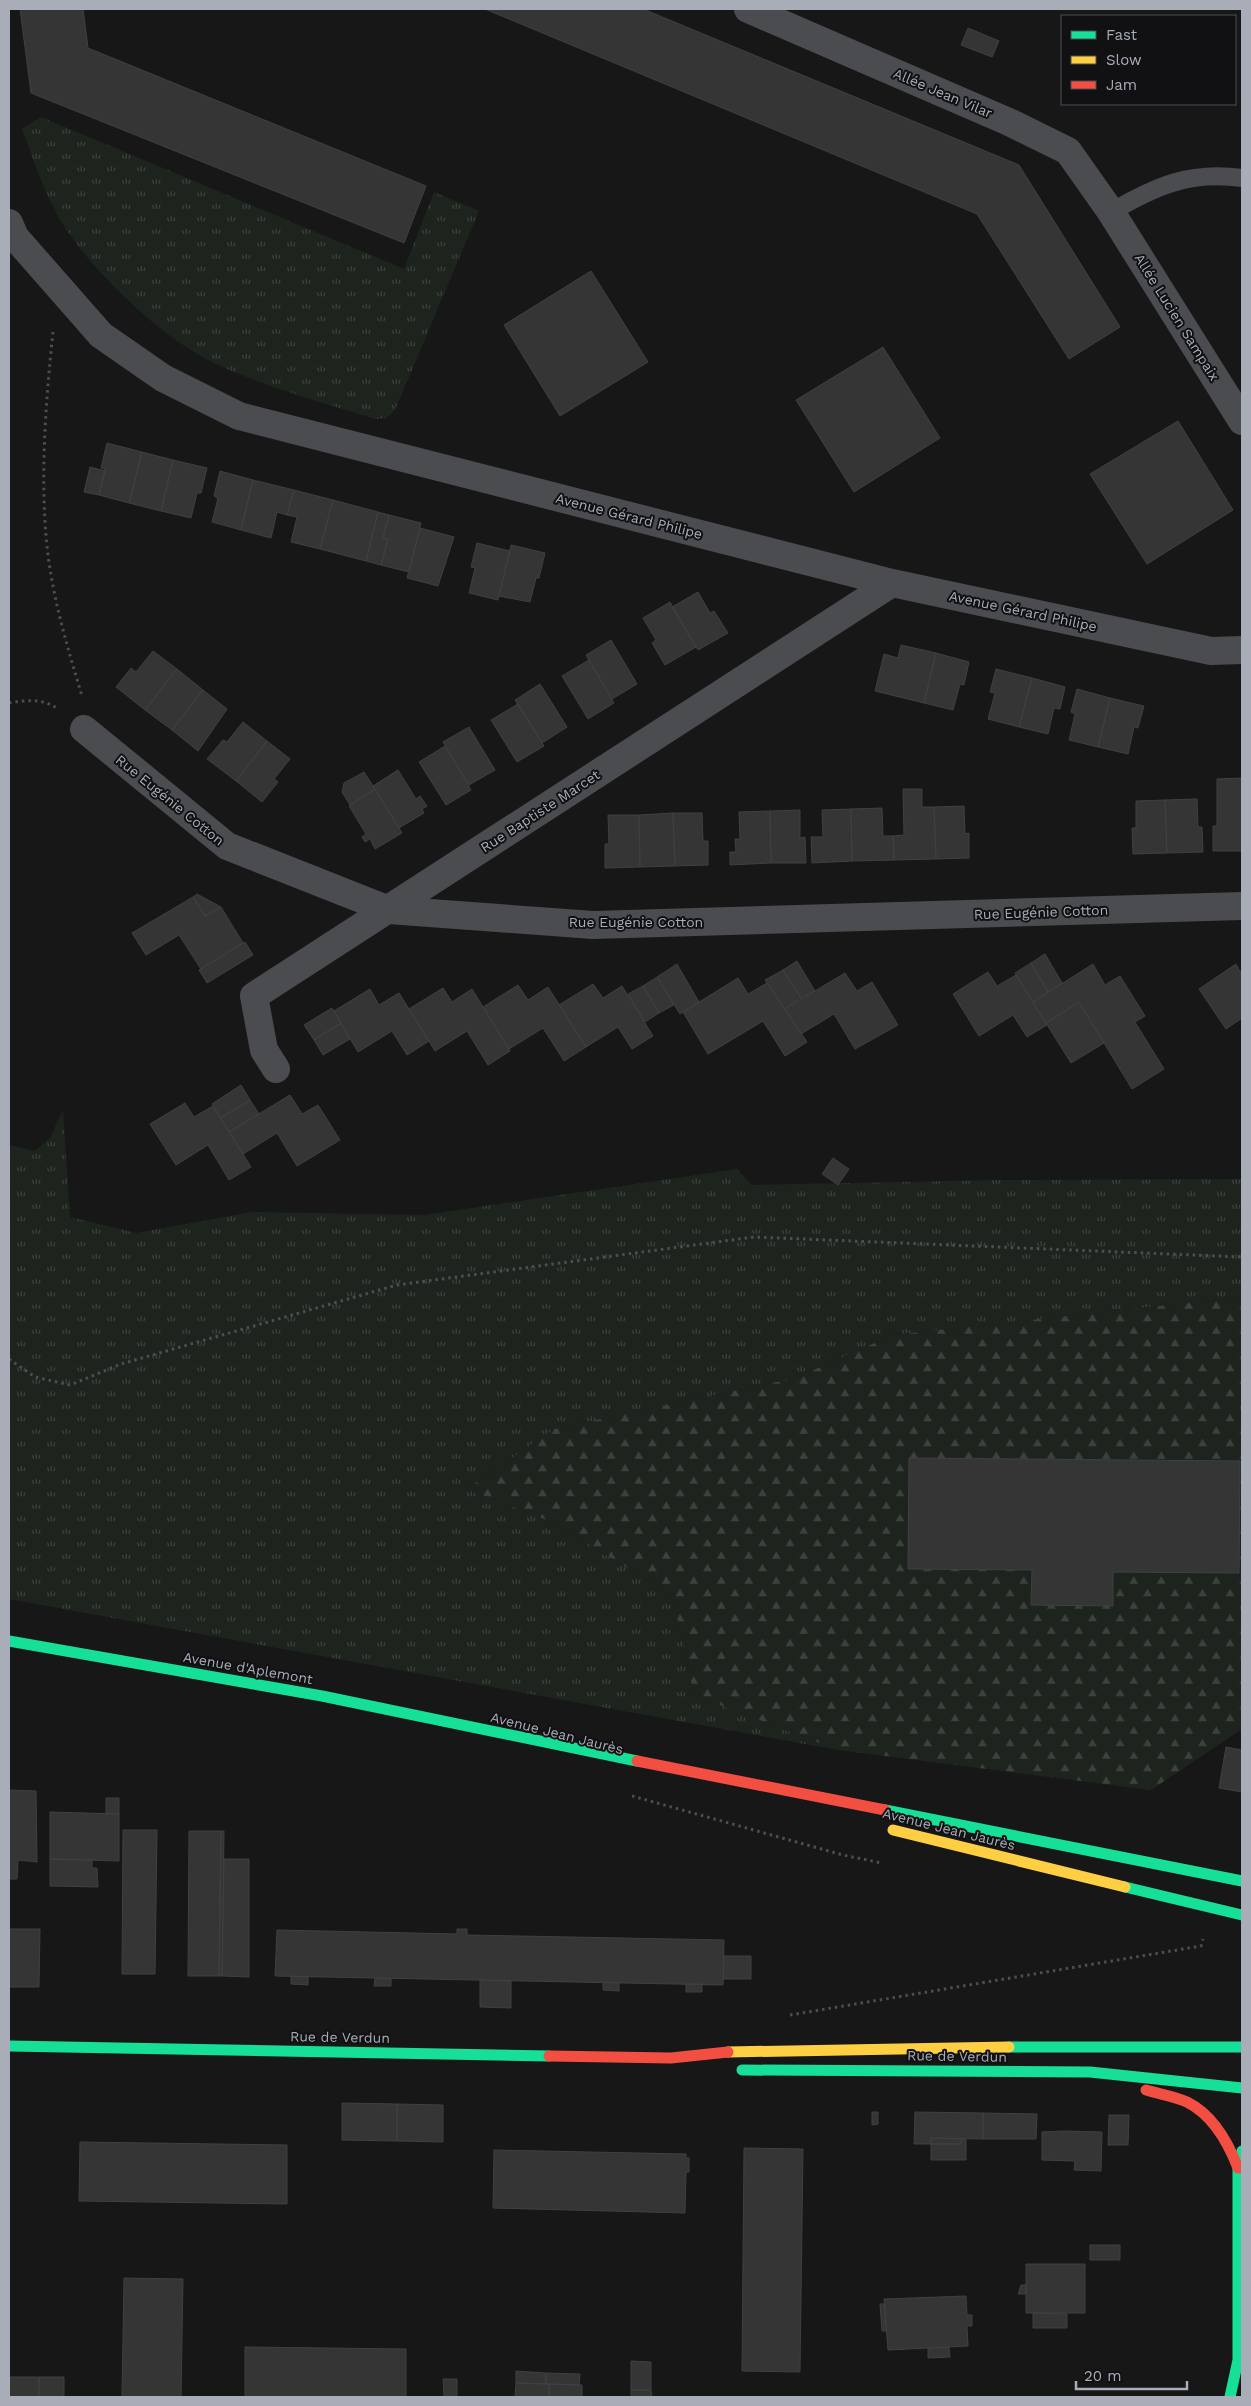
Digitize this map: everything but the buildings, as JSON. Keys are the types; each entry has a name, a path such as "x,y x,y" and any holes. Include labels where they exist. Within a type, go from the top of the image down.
{"main road":[{"name":"Avenue d'Aplemont","path":"9,1641 322,1696 481,1730"},
{"name":"Avenue Jean Jaurès","path":"481,1730 750,1796"},
{"name":"Avenue Jean Jaurès","path":"481,1730 1242,1882"},
{"name":"Avenue Jean Jaurès","path":"885,1829 1242,1915"},
{"name":"Rue de Verdun","path":"9,2046 671,2058 734,2051 1088,2046 1242,2047"},
{"name":"Rue de Verdun","path":"671,2058 714,2066"},
{"name":"Rue de Verdun","path":"732,2070 1090,2072 1242,2088"},
{"path":"1090,2072 1192,2105 1214,2124 1229,2144 1238,2168"},
{"path":"1230,2397 1238,2360 1238,2168 1242,2151"}],"street":[{"name":"Allée Jean Vilar","path":"748,9 1009,122 1068,150 1111,212"},
{"name":"Allée Lucien Sampaix","path":"1111,212 1242,421"},
{"name":"Avenue Gérard Philipe","path":"9,223 15,237 101,335 163,378 239,416 892,583 1211,651 1242,650"},
{"name":"Rue Baptiste Marcet","path":"276,1070 264,1050 254,996 892,583"},
{"name":"Rue Eugénie Cotton","path":"84,729 226,846 389,910 593,925 1242,906"}],"lane":[{"path":"1111,212 1150,189 1186,178 1242,178"}],"path":[{"path":"57,286 47,381 44,510 51,575 84,704 84,729"},
{"path":"9,703 30,700 53,705 84,729"},
{"path":"9,1359 34,1377 70,1385 121,1364 397,1285 754,1237 1242,1257"},
{"path":"624,1794 843,1855 892,1865"},
{"path":"785,2016 1201,1946 1213,1908"}],"green space":[{"path":"41,117 404,269 434,192 479,211 395,410 387,418 375,419 293,394 233,372 193,352 149,319 87,257 58,216 43,184 22,129"},
{"path":"63,1110 70,1217 136,1233 252,1212 424,1215 737,1169 752,1185 1001,1180 1242,1179 1242,1297 893,1335 795,1378 554,1429 467,1489 557,1524 673,1597 694,1695 838,1750 9,1599 9,1145 35,1151 50,1138"},
{"path":"1242,1297 1242,1729 1151,1790 838,1750 694,1695 673,1597 557,1524 467,1489 554,1429 795,1378 893,1335"}],"traffic: fast":[{"path":"9,1641 322,1696 637,1761"},
{"path":"885,1810 1242,1881"},
{"path":"1125,1887 1242,1915"},
{"path":"9,2046 549,2056"},
{"path":"1009,2047 1242,2047"},
{"path":"742,2070 1090,2072 1242,2088"},
{"path":"1230,2397 1238,2360 1238,2168 1242,2151"}],"traffic: slow":[{"path":"893,1830 1125,1887"},
{"path":"728,2052 1009,2047"}],"traffic: jam":[{"path":"637,1761 885,1810"},
{"path":"549,2056 671,2058 728,2052"},
{"path":"1146,2090 1187,2102 1205,2114 1224,2139 1238,2168"}]}
